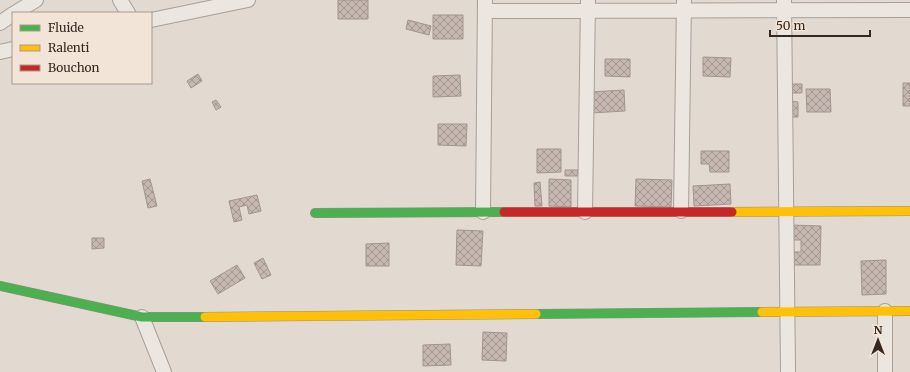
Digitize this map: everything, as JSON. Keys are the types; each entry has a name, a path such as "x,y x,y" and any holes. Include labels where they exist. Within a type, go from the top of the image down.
{"street":[{"path":"17,12 36,0"},
{"path":"120,0 127,12"},
{"path":"152,20 248,0"},
{"path":"681,212 684,5"},
{"path":"784,5 788,372"},
{"path":"483,212 485,6 784,5 910,10"},
{"path":"585,212 588,6"},
{"path":"0,23 12,15"},
{"path":"0,52 12,49"},
{"path":"315,213 910,211"},
{"path":"0,286 142,317 910,311"},
{"path":"885,311 885,372"},
{"path":"142,317 164,372"}],"building":[{"path":"338,0 368,0 368,19 338,19"},
{"path":"433,15 463,15 463,39 433,39"},
{"path":"408,20 431,26 429,35 406,29"},
{"path":"703,57 731,58 730,77 703,76"},
{"path":"605,59 630,59 630,77 605,76"},
{"path":"198,74 202,81 191,88 187,81"},
{"path":"460,75 461,96 433,97 433,76"},
{"path":"903,83 910,83 910,106 903,106"},
{"path":"786,84 802,84 802,93 786,93"},
{"path":"806,89 830,89 831,112 807,112"},
{"path":"624,90 625,111 591,113 590,92"},
{"path":"216,100 221,107 216,110 212,102"},
{"path":"791,101 798,102 798,117 790,117"},
{"path":"438,124 467,124 466,146 438,145"},
{"path":"537,149 561,149 561,172 537,173"},
{"path":"701,151 729,151 729,172 710,172 709,164 701,164"},
{"path":"565,170 578,170 577,176 565,176"},
{"path":"150,179 157,206 148,208 142,181"},
{"path":"549,179 571,180 571,207 549,206"},
{"path":"636,179 672,180 671,207 635,206"},
{"path":"540,182 542,206 535,206 534,183"},
{"path":"730,184 731,204 694,206 693,186"},
{"path":"257,195 261,211 249,214 247,205 239,207 242,220 234,222 229,201"},
{"path":"791,225 821,226 820,265 790,265 790,252 801,252 801,240 791,240"},
{"path":"457,230 483,231 481,266 456,265"},
{"path":"92,238 104,238 104,248 92,249"},
{"path":"389,243 389,266 366,266 366,244"},
{"path":"263,258 271,275 262,279 254,263"},
{"path":"886,260 886,294 862,295 861,261"},
{"path":"237,265 245,278 218,294 210,281"},
{"path":"483,332 507,333 506,361 482,360"},
{"path":"450,344 451,365 423,366 423,345"}],"traffic: fast":[{"path":"315,213 504,212"},
{"path":"0,286 142,317 205,317"},
{"path":"536,314 762,312"}],"traffic: slow":[{"path":"732,212 910,211"},
{"path":"762,312 910,311"},
{"path":"205,317 536,314"}],"traffic: jam":[{"path":"504,212 732,212"}]}
